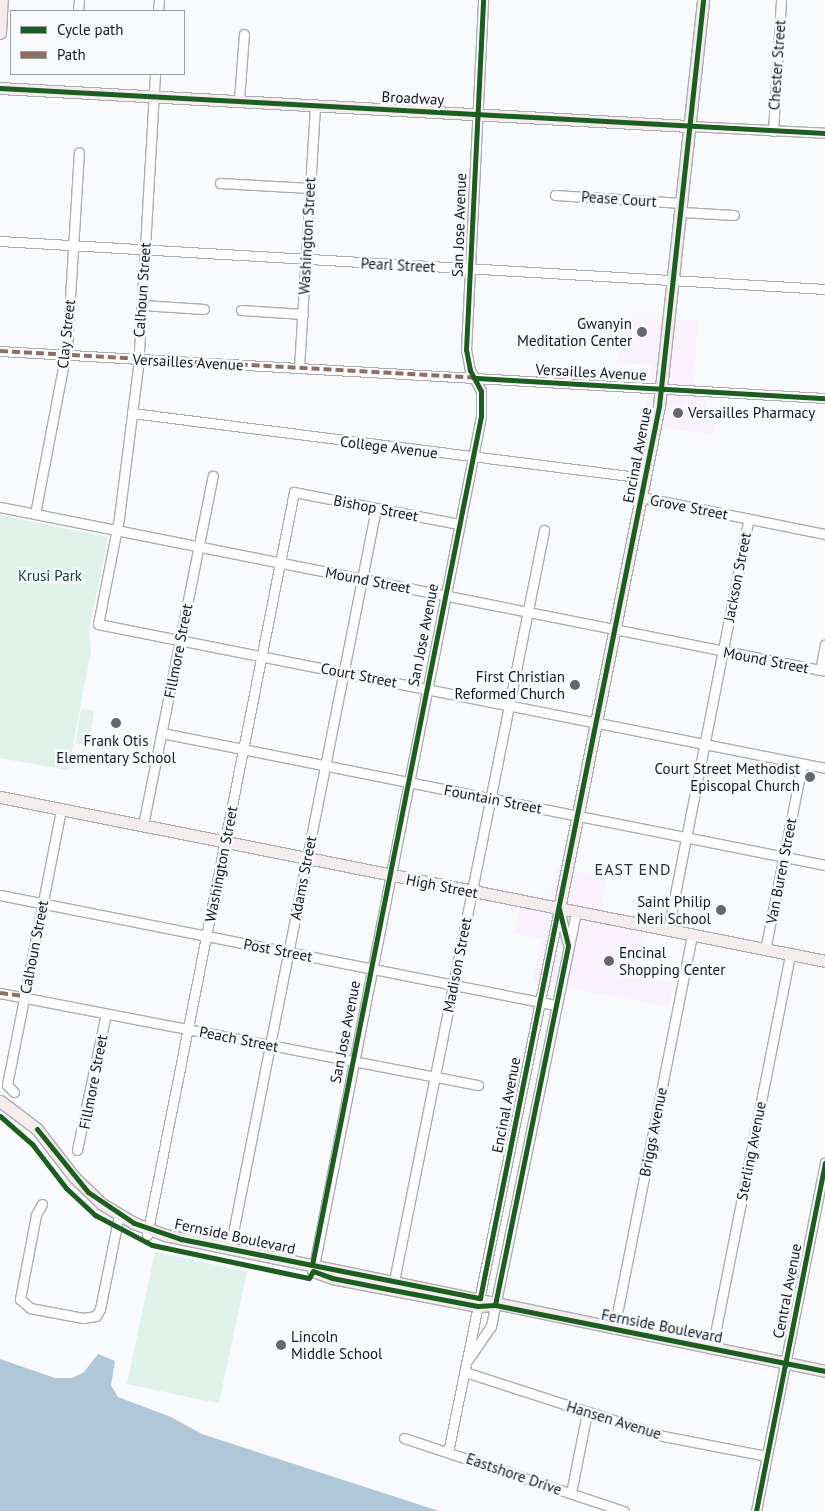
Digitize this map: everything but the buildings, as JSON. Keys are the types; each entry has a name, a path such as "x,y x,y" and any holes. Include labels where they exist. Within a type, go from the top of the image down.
{"main road":[{"path":"0,34 2,0"},
{"name":"Encinal Avenue","path":"559,909 662,388 703,0"},
{"name":"Broadway","path":"0,88 690,126"},
{"name":"High Street","path":"0,797 825,961"},
{"name":"Fernside Boulevard","path":"0,1101 37,1129 78,1182 118,1219"},
{"name":"Fernside Boulevard","path":"0,1109 36,1139 83,1196 118,1219 148,1232 312,1268 394,1281 479,1302"},
{"name":"Fernside Boulevard","path":"148,1232 230,1248 312,1268 348,1281 495,1305 825,1371"},
{"path":"348,1281 380,1279"}],"street":[{"name":"San Jose Avenue","path":"312,1268 482,402 466,350 482,0"},
{"name":"Chester Street","path":"773,130 781,0"},
{"path":"240,100 244,34"},
{"name":"Calhoun Street","path":"98,624 116,530 138,359 155,75"},
{"name":"Washington Street","path":"299,368 315,104"},
{"name":"Broadway","path":"690,126 825,134"},
{"name":"Clay Street","path":"35,514 66,354 79,152"},
{"path":"220,183 310,188"},
{"name":"Pease Court","path":"555,195 681,207 734,215"},
{"name":"Pearl Street","path":"0,241 825,289"},
{"path":"142,305 204,309"},
{"path":"240,310 302,314"},
{"name":"Versailles Avenue","path":"0,351 825,398"},
{"name":"College Avenue","path":"132,413 645,478"},
{"name":"Fillmore Street","path":"143,825 213,476"},
{"name":"Washington Street","path":"148,1232 294,492"},
{"name":"Bishop Street","path":"294,492 458,524"},
{"name":"Grove Street","path":"641,497 825,534"},
{"name":"Mound Street","path":"0,507 822,671"},
{"name":"Adams Street","path":"230,1248 376,508"},
{"name":"Jackson Street","path":"668,930 748,519"},
{"name":"Madison Street","path":"394,1281 526,612 544,530"},
{"name":"Court Street","path":"98,624 825,768"},
{"path":"822,671 825,644"},
{"name":"Fountain Street","path":"162,732 825,865"},
{"name":"Van Buren Street","path":"765,950 802,764"},
{"name":"Calhoun Street","path":"14,1092 7,1085 61,809"},
{"name":"Post Street","path":"0,895 555,1005"},
{"name":"Encinal Avenue","path":"559,909 568,944"},
{"name":"Encinal Avenue","path":"448,1452 559,909"},
{"name":"Encinal Avenue","path":"467,1362 487,1336 495,1305 555,1005 576,912"},
{"name":"Briggs Avenue","path":"614,1329 692,935"},
{"name":"Sterling Avenue","path":"712,1348 790,954"},
{"name":"Peach Street","path":"0,993 24,996 106,1014 478,1085"},
{"name":"Fillmore Street","path":"77,1150 106,1014"},
{"path":"521,1097 536,1100"},
{"name":"Central Avenue","path":"756,1511 825,1163"},
{"path":"42,1204 36,1215 19,1291 20,1299 30,1308 83,1318 96,1316 118,1219"},
{"name":"Hansen Avenue","path":"465,1372 663,1436 767,1456"},
{"path":"572,1494 587,1412"},
{"name":"Eastshore Drive","path":"404,1438 624,1511"}],"shaded area":[{"path":"608,319 698,320 694,383 710,384 704,418 715,420 713,434 643,426 652,365 617,363 619,337 607,337"},
{"path":"557,867 607,877 600,910 648,919 637,976 674,983 669,1007 533,981 541,939 514,933 524,894 550,898"}],"green space":[{"name":"Krusi Park","path":"0,515 108,537 89,630 91,651 68,770 0,758"},
{"path":"81,709 94,711 88,746 76,744"},
{"path":"155,1252 247,1272 219,1404 127,1384"}],"water":[{"path":"98,1354 115,1361 111,1385 118,1397 171,1417 202,1434 439,1511 0,1511 0,1359 55,1378 72,1378 84,1372"}],"marked path":[{"path":"0,351 477,378"},
{"path":"0,993 24,996"}],"cycle path":[{"path":"312,1265 481,416 481,391 470,370 466,350 483,0"},
{"path":"37,1129 88,1192 134,1223 181,1239 480,1298 659,406 703,0"},
{"path":"0,88 825,133"},
{"path":"475,378 825,398"},
{"path":"495,1305 568,945 559,909"},
{"path":"0,1116 32,1144 66,1188 95,1215 152,1245 309,1278 313,1271 332,1278 478,1306 495,1305 825,1371"},
{"path":"756,1511 825,1163"}],"place":[{"name":"Gwanyin Meditation Center","path":"642,332"},
{"name":"Versailles Pharmacy","path":"678,413"},
{"name":"First Christian Reformed Church","path":"575,685"},
{"name":"Frank Otis Elementary School","path":"116,723"},
{"name":"Court Street Methodist Episcopal Church","path":"810,777"},
{"name":"Saint Philip Neri School","path":"721,910"},
{"name":"Encinal Shopping Center","path":"609,961"},
{"name":"Lincoln Middle School","path":"281,1345"}],"district":[{"name":"EAST END","path":"633,869"}]}
